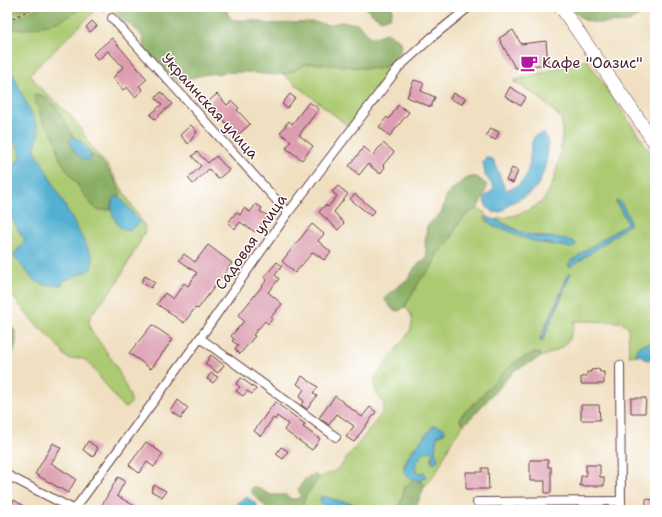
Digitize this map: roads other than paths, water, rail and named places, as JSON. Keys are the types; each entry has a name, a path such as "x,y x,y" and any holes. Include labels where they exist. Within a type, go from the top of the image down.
{"main road":[{"path":"561,7 655,143"}],"street":[{"name":"Садовая улица","path":"74,510 200,338 288,213 398,67 432,36 469,7"},
{"name":"Украинская улица","path":"112,18 288,213"},
{"path":"200,338 336,437"},
{"path":"620,365 621,510"},
{"path":"7,475 74,510"},
{"path":"477,502 621,501"}],"water":[{"path":"7,61 38,128 38,138 34,148 93,258 91,269 62,282 62,285 45,285 39,282 29,275 14,257 14,254 24,242 24,239 7,212 7,167 18,161 21,156 7,125"},
{"path":"544,133 547,137 548,151 545,168 540,182 528,194 510,204 502,211 491,211 485,204 484,197 494,189 494,187 485,175 483,161 486,158 493,159 505,189 510,189 517,186 526,176 528,171 533,139 536,135"},
{"path":"73,137 85,145 91,155 91,158 88,160 82,158 76,153 70,140"},
{"path":"120,197 139,221 139,224 130,229 123,230 120,227 112,212 113,199"},
{"path":"617,200 627,213 630,223 628,226 572,266 569,266 568,264 586,250 625,225 627,222 616,202"},
{"path":"487,217 525,234 566,239 577,244 572,248 536,242 518,236 508,230 494,227 485,218"},
{"path":"569,273 571,273 542,342 540,341"},
{"path":"655,342 655,359 646,360 642,356 636,355 635,352 641,345"},
{"path":"434,425 444,428 446,431 437,436 435,450 438,459 436,462 431,462 433,454 431,451 423,452 414,468 419,473 424,472 426,477 420,481 408,477 403,470 409,455"},
{"path":"321,496 355,505 347,510 326,510 320,500"},
{"path":"247,497 256,504 258,510 235,510 239,501"}],"place":[{"name":"Кафе \"Оазис\"","path":"529,63"}]}
